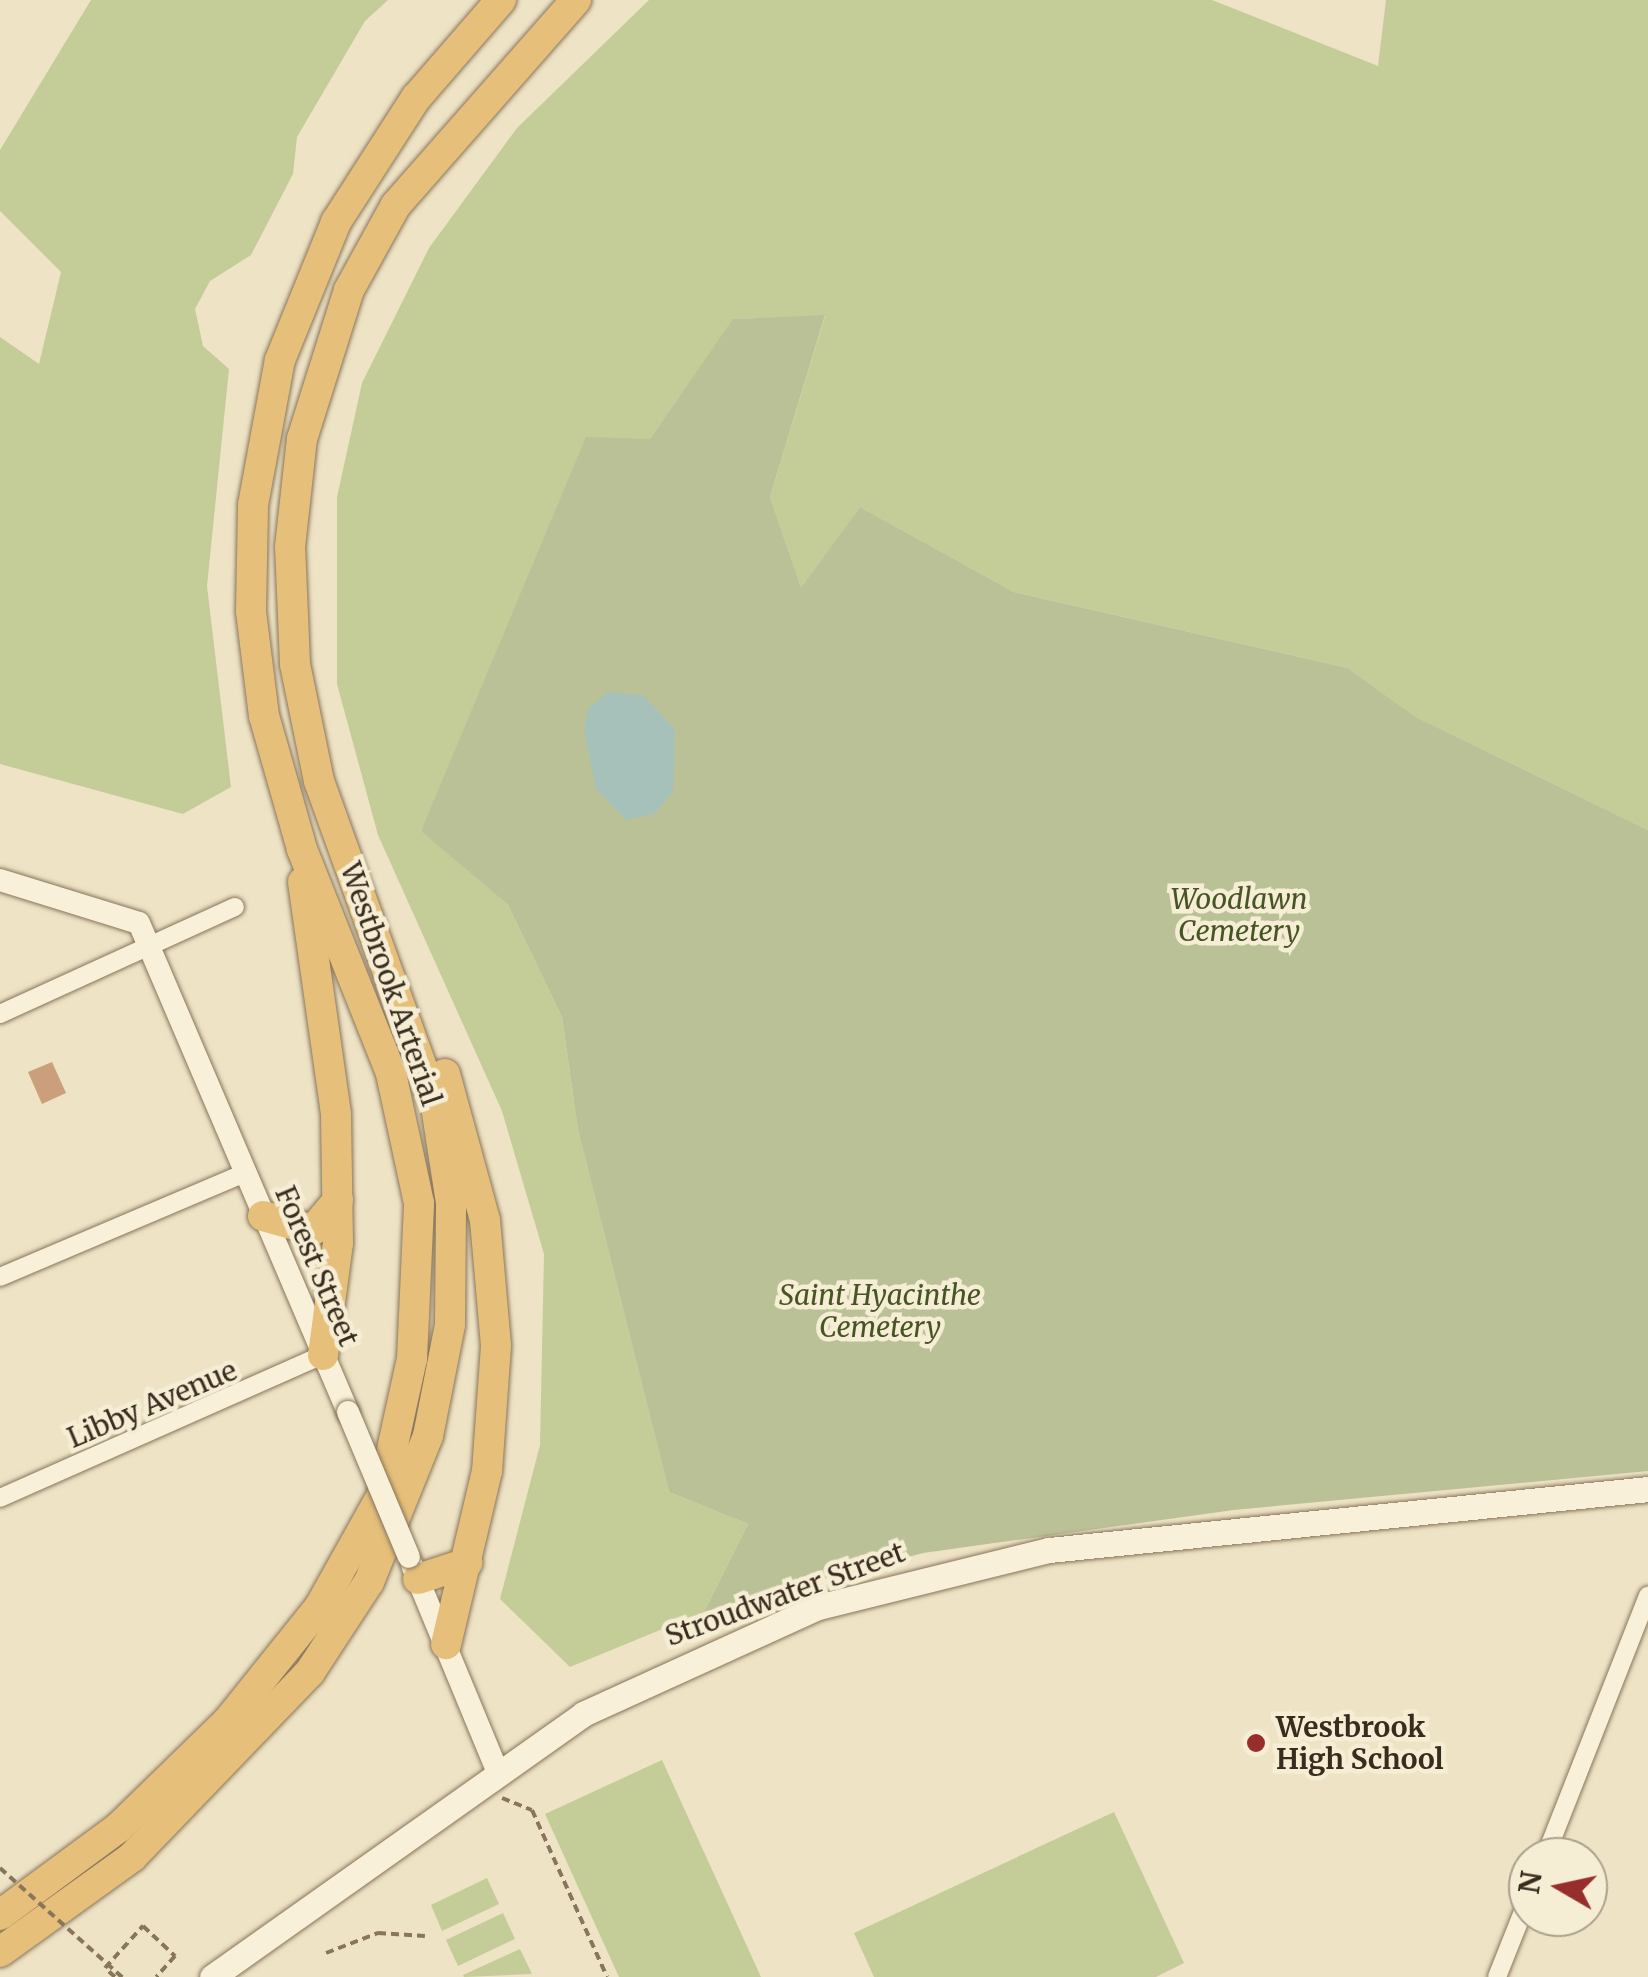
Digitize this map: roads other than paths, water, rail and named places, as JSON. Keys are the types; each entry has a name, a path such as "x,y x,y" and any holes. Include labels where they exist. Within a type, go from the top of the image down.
{"highway":[{"name":"Westbrook Arterial","path":"0,1916 118,1828 239,1709 320,1606 382,1495 412,1359 419,1203 391,1073 302,850 264,716 251,611 269,401 300,300 366,167 500,0"},
{"name":"Westbrook Arterial","path":"0,1952 132,1857 214,1782 310,1672 369,1582 410,1495 450,1325 451,1203 436,1106 392,974 319,781 295,664 290,546 302,440 332,330 396,206 576,0"},
{"path":"302,850 333,1073 338,1200 323,1355"},
{"path":"392,974 461,1119 491,1262 492,1430 467,1564 446,1644"},
{"path":"263,1216 313,1230 338,1200"},
{"path":"414,1568 451,1576 467,1564"}],"main road":[{"name":"Stroudwater Street","path":"212,1977 489,1774 660,1672 930,1573 1151,1538 1648,1489"}],"street":[{"name":"Forest Street","path":"0,880 120,912 150,944 446,1644 489,1774"},
{"path":"0,1014 235,907"},
{"path":"0,1278 244,1173"},
{"name":"Libby Avenue","path":"0,1498 323,1355"},
{"path":"1553,1837 1648,1596"},
{"path":"1497,1977 1513,1937"}],"water":[{"path":"608,692 643,695 675,729 673,792 654,814 626,820 596,789 584,730 588,709"}],"place":[{"name":"Westbrook High School","path":"1256,1743"}],"park label":[{"name":"Woodlawn Cemetery","path":"1239,915"},
{"name":"Saint Hyacinthe Cemetery","path":"880,1311"}]}
